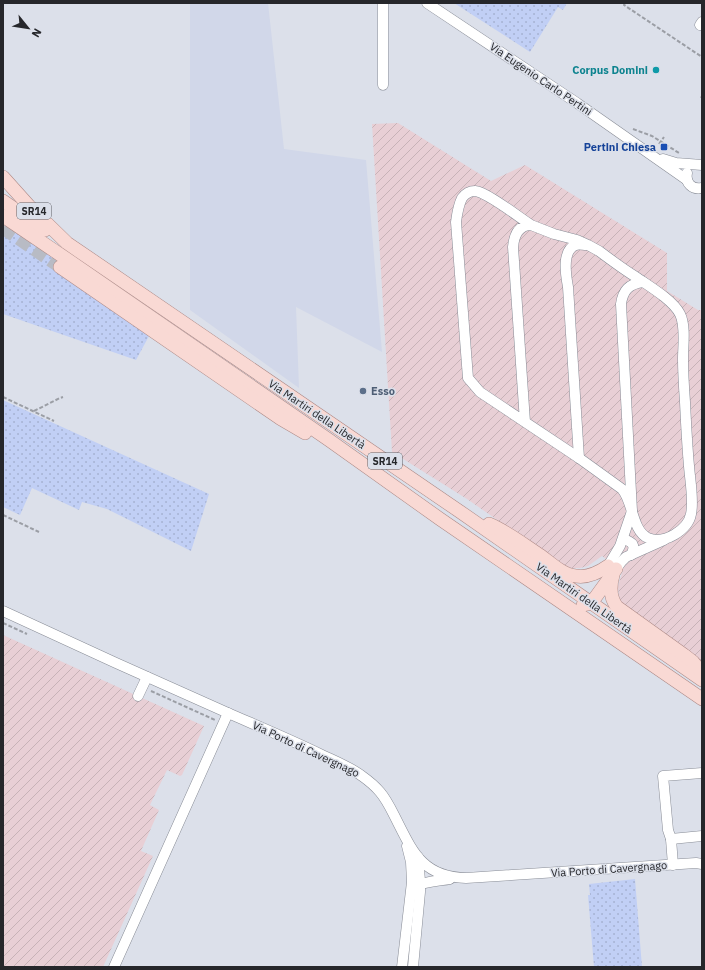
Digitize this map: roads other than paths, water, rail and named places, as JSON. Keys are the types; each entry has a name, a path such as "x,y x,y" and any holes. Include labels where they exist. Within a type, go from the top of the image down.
{"main road":[{"name":"Via Martiri della Libertà","path":"3,177 29,206 67,243 459,511 702,680"},
{"name":"SR14","path":"3,201 57,238 67,243"},
{"name":"Via Martiri della Libertà","path":"3,216 322,435 634,654 702,699"},
{"name":"Via Martiri della Libertà","path":"60,267 281,419 376,474"},
{"path":"459,511 505,532 570,575 590,575 612,568"},
{"path":"445,522 502,553 574,602 581,604 588,602 612,568"},
{"path":"612,568 611,592 614,603 617,607 684,655 693,662 702,673"},
{"path":"588,602 589,611 668,667 681,678 688,689"}],"street":[{"path":"383,3 383,85"},
{"name":"Via Eugenio Carlo Pertini","path":"426,3 655,157 687,180 693,187 701,189"},
{"name":"Via Eugenio Carlo Pertini","path":"655,157 676,163 700,164"},
{"path":"687,180 686,175 688,170 691,167 700,164"},
{"path":"531,226 486,194 476,191 468,193 463,197 458,206 456,222 466,368 468,378 480,392 579,458 623,490 635,521 645,536 656,540 671,537"},
{"path":"525,422 513,247 516,234 520,228 525,225 577,240 599,251 670,302 680,314 683,322 683,365 692,501 691,514 680,532 653,546 626,557 612,568"},
{"path":"579,458 565,269 568,252 572,247 577,244 588,245"},
{"path":"612,568 632,511 621,304 622,298 628,288 636,283 642,282"},
{"path":"623,539 630,541 633,545 631,555"},
{"name":"Via Porto di Cavergnago","path":"3,611 146,677 304,746 361,775 381,792 392,810 407,842 418,857 441,875 466,878 673,864 702,864"},
{"path":"138,696 146,677"},
{"path":"114,967 228,713"},
{"path":"673,864 663,776 702,773"},
{"path":"671,839 702,836"},
{"path":"402,967 412,882 411,862 407,842"},
{"path":"413,967 420,884 418,857"},
{"path":"410,895 414,887 420,884 456,878"}],"tunnel":[{"path":"3,228 60,267"}],"place":[{"name":"Corpus Domini","path":"656,70"},
{"name":"Pertini Chiesa","path":"664,147"},
{"name":"Esso","path":"363,391"}]}
